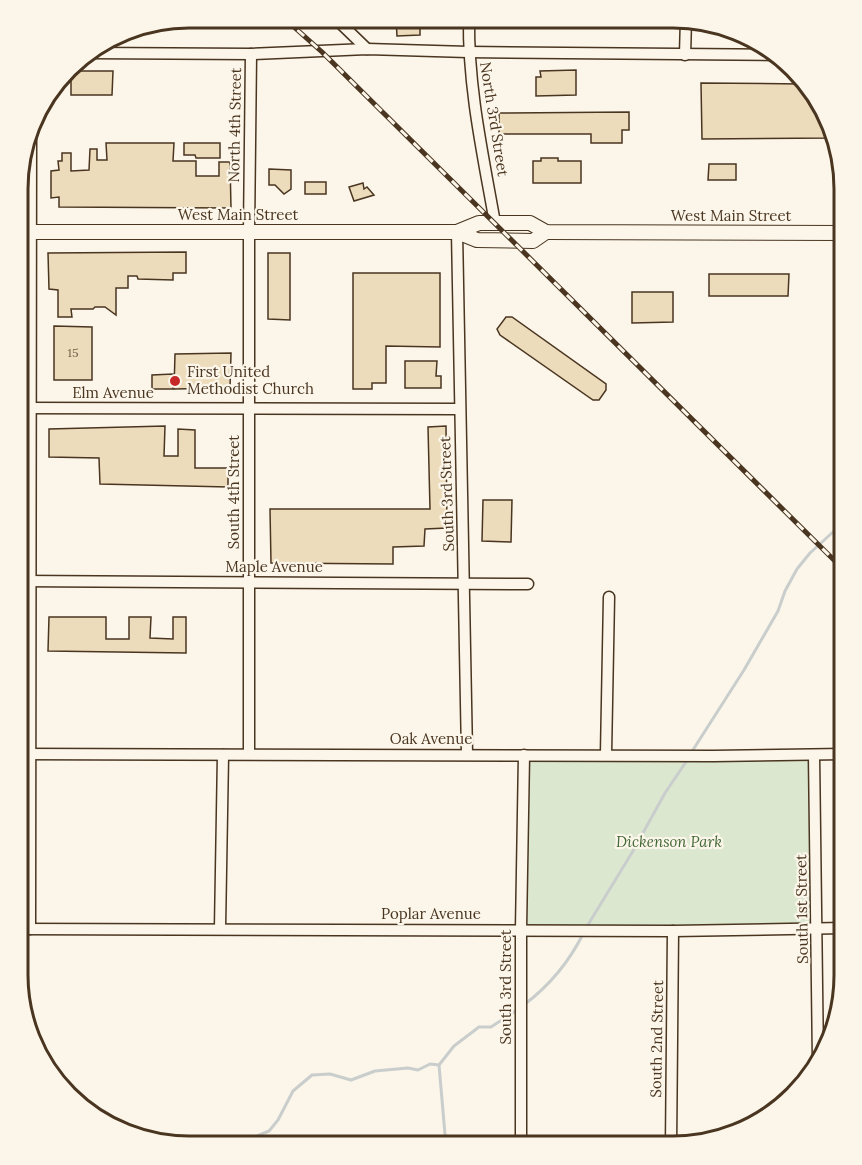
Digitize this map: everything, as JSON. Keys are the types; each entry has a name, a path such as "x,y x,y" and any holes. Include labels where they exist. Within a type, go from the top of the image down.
{"main road":[{"name":"West Main Street","path":"457,232 479,223 530,223 546,232 834,233"},
{"name":"West Main Street","path":"28,232 457,232 477,240 533,241 546,232"}],"street":[{"path":"346,29 367,49"},
{"name":"North 3rd Street","path":"469,29 468,52 475,107 495,223"},
{"path":"686,30 686,55"},
{"path":"104,53 251,54 367,49 760,55"},
{"name":"North 4th Street","path":"249,231 251,54"},
{"name":"South 4th Street","path":"249,231 249,754"},
{"name":"South 3rd Street","path":"457,232 467,754"},
{"name":"Elm Avenue","path":"28,408 459,409"},
{"name":"Maple Avenue","path":"28,581 528,584"},
{"path":"606,754 609,597"},
{"name":"Oak Avenue","path":"28,754 833,754"},
{"path":"220,928 223,755"},
{"name":"South 3rd Street","path":"521,1136 524,755"},
{"name":"South 1st Street","path":"814,755 818,1045"},
{"name":"Poplar Avenue","path":"28,929 673,931 833,928"},
{"name":"South 2nd Street","path":"671,1136 673,931"}],"green space":[{"name":"Dickenson Park","path":"524,755 814,755 817,928 521,929"}],"building":[{"path":"397,29 420,29 420,35 397,36"},
{"path":"576,70 576,95 536,96 536,77 541,77 540,71"},
{"path":"80,71 113,71 112,95 71,95 71,80"},
{"path":"701,83 795,84 817,118 825,138 702,139"},
{"path":"629,112 629,130 622,130 622,143 591,143 591,134 499,134 499,113"},
{"path":"106,143 174,143 173,161 196,161 196,176 219,176 219,162 230,162 231,208 59,207 59,197 51,198 51,171 59,170 58,161 62,161 62,153 71,153 71,171 89,170 90,149 97,149 97,160 107,160"},
{"path":"184,143 220,143 220,158 196,158 195,155 184,155"},
{"path":"541,158 581,161 581,183 533,183 533,161 541,161"},
{"path":"709,164 736,164 736,180 708,180"},
{"path":"269,169 291,170 291,189 284,194 275,185 269,185"},
{"path":"305,182 326,182 326,194 305,194"},
{"path":"363,183 364,189 367,187 374,195 354,201 349,187"},
{"path":"186,252 186,273 173,273 173,280 138,279 137,276 128,276 128,288 116,288 116,315 105,307 95,307 93,309 71,309 72,317 58,317 58,290 49,289 48,253"},
{"path":"268,253 290,253 290,320 268,319"},
{"path":"353,273 440,273 440,347 386,346 386,383 372,383 372,389 353,389"},
{"path":"709,274 789,274 788,296 709,296"},
{"path":"632,292 673,292 673,322 632,323"},
{"path":"506,317 512,317 606,384 606,390 599,400 593,400 500,335 497,329"},
{"path":"54,326 92,327 92,380 54,380"},
{"path":"231,353 230,388 174,389 175,354"},
{"path":"405,361 437,361 436,376 441,376 441,388 405,388"},
{"path":"173,374 173,389 152,389 152,375"},
{"path":"165,426 164,456 178,456 178,429 195,430 195,468 228,468 228,487 100,484 99,458 49,457 49,429"},
{"path":"446,426 447,528 425,529 424,546 393,547 393,564 271,563 270,509 430,509 428,427"},
{"path":"483,500 512,500 511,542 482,541"},
{"path":"49,617 106,617 106,639 129,639 129,617 151,617 150,638 173,639 173,617 186,617 186,653 48,651"}],"waterway":[{"path":"691,753 744,670 778,611 785,591 797,569 810,553 834,532"},
{"path":"586,928 665,793 688,759"},
{"path":"525,1004 558,972 572,954 583,934"},
{"path":"445,1136 439,1065 454,1046 479,1027 491,1027 517,1010"},
{"path":"257,1136 269,1131 278,1120 293,1091 312,1075 330,1074 351,1080 375,1071 408,1068 418,1070 430,1064 439,1065"}],"railway":[{"path":"296,29 834,560"}],"place":[{"name":"First United Methodist Church","path":"175,381"}]}
